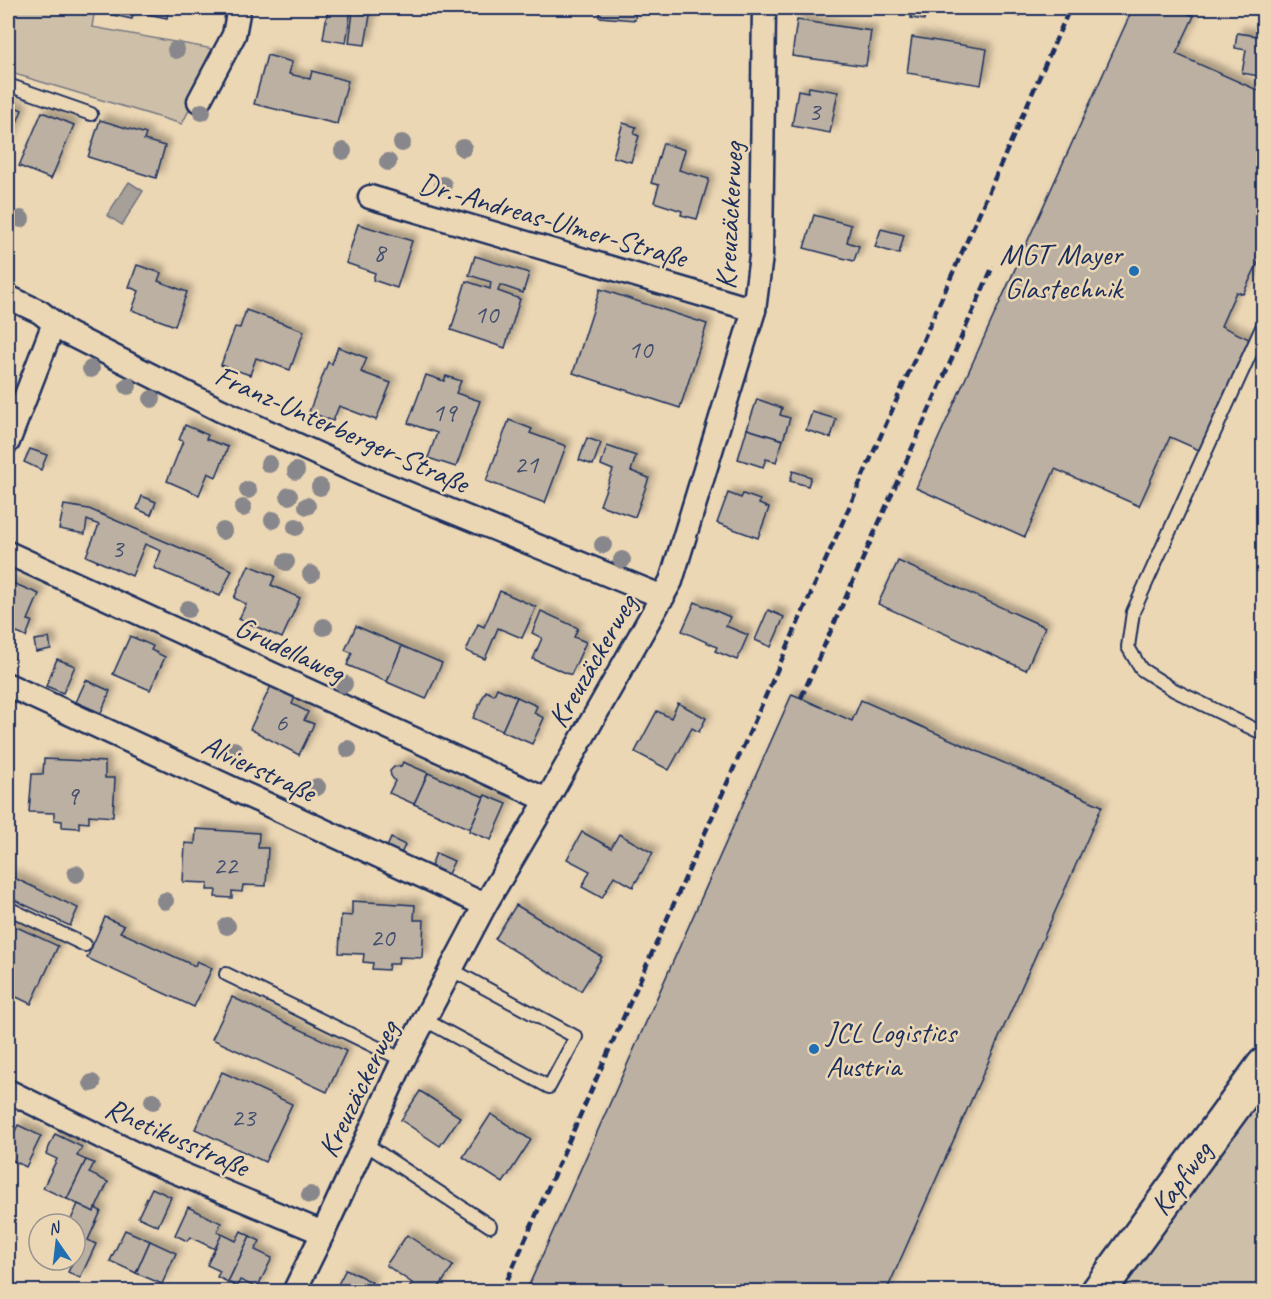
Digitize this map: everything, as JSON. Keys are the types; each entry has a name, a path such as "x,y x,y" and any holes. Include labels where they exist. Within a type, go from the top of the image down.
{"street":[{"path":"200,101 234,35 239,8"},
{"name":"Kreuzäckerweg","path":"294,1292 324,1233 403,1060 485,905 671,582 754,310 762,256 764,8"},
{"name":"Dr.-Andreas-Ulmer-Straße","path":"370,196 754,310"},
{"name":"Franz-Unterberger-Straße","path":"8,297 40,312 67,333 220,410 376,481 663,597"},
{"path":"8,442 54,323"},
{"name":"Grudellaweg","path":"8,553 547,800"},
{"name":"Alvierstraße","path":"8,685 485,905"},
{"name":"Kapfweg","path":"1098,1292 1263,1065"},
{"name":"Rhetikusstraße","path":"8,1091 150,1161 324,1233"}],"lane":[{"path":"8,85 91,114"},
{"path":"1263,323 1133,612 1128,647 1141,669 1174,690 1263,734"},
{"path":"8,908 85,945"},
{"path":"425,1020 549,1087 576,1036 452,970"},
{"path":"226,974 403,1060"},
{"path":"364,1143 490,1226"}],"shaded area":[{"path":"8,8 95,8 92,27 219,50 182,124 8,72"},
{"path":"129,182 143,191 122,225 107,215"},
{"path":"1263,1065 1263,1291 1098,1292"}],"building":[{"path":"100,8 169,8 167,18 134,11 132,19 99,12"},
{"path":"328,8 351,8 346,43 323,39"},
{"path":"600,8 636,8 635,20 599,17"},
{"path":"666,8 710,8 709,11"},
{"path":"912,8 926,8 924,20 911,18"},
{"path":"972,8 1021,8 1020,16 972,11"},
{"name":"MGT Mayer Glastechnik","path":"1133,8 1175,8 1194,16 1176,54 1264,93 1264,250 1243,294 1236,292 1221,326 1249,339 1199,450 1170,437 1139,506 1055,469 1025,537 916,488"},
{"path":"353,12 370,15 365,45 349,43"},
{"path":"797,20 871,31 866,66 792,56"},
{"path":"1237,33 1264,37 1264,77 1242,73 1246,50 1235,48"},
{"path":"912,37 987,49 981,85 907,73"},
{"path":"267,55 292,62 289,74 310,79 312,71 348,81 337,124 254,104"},
{"path":"809,87 838,92 830,133 792,126 798,90 808,92"},
{"path":"8,104 22,110 8,145"},
{"path":"42,112 74,125 51,179 19,166"},
{"path":"100,120 146,134 144,140 165,146 156,178 88,157"},
{"path":"623,123 636,127 634,134 639,136 631,162 613,157"},
{"path":"663,143 685,150 679,170 709,179 697,219 681,215 682,211 654,202 659,185 651,183"},
{"path":"814,215 851,225 847,242 859,246 854,261 804,248"},
{"path":"358,224 412,241 397,288 373,280 375,273 346,263"},
{"path":"881,229 904,235 899,254 875,247"},
{"path":"475,256 529,273 523,293 500,285 498,291 520,299 505,348 451,330 466,281 490,289 491,282 469,275"},
{"path":"137,265 161,273 158,281 187,292 175,326 132,310 139,291 129,287"},
{"path":"600,289 707,324 680,408 573,373"},
{"path":"246,310 304,331 290,370 256,358 250,375 221,365 235,327 240,328"},
{"path":"338,347 367,358 361,372 391,383 376,420 339,406 333,421 309,412 328,362 332,364"},
{"path":"426,375 444,381 446,376 461,381 456,393 480,401 456,467 428,458 437,433 408,423"},
{"path":"757,399 782,408 780,415 790,418 783,440 747,429"},
{"path":"812,412 836,419 831,438 806,430"},
{"path":"509,420 532,429 530,433 566,446 545,503 486,481"},
{"path":"185,425 208,435 206,439 228,447 216,477 208,473 199,495 167,481 183,441 179,440"},
{"path":"747,429 783,440 776,462 766,459 763,467 738,459"},
{"path":"587,438 601,443 593,465 579,460"},
{"path":"607,446 636,456 631,471 649,478 635,517 600,505 613,470 601,465"},
{"path":"30,449 47,455 41,470 24,462"},
{"path":"793,471 811,477 808,486 790,481"},
{"path":"728,493 741,498 743,494 760,500 759,504 769,508 758,538 717,523"},
{"path":"142,496 156,502 151,515 137,509"},
{"path":"64,505 89,509 232,570 220,596 154,568 161,551 145,544 132,576 86,556 99,525 87,520 85,534 59,529"},
{"path":"898,561 1045,627 1026,670 878,604"},
{"path":"249,565 275,576 271,585 300,598 282,638 239,619 246,604 234,598"},
{"path":"8,581 39,594 28,620 32,621 26,637 8,629"},
{"path":"500,591 536,607 522,638 498,628 485,659 466,651 478,624 484,627"},
{"path":"695,602 730,617 726,626 748,635 737,660 715,651 717,647 682,631"},
{"path":"768,610 784,617 771,647 755,640"},
{"path":"541,611 578,628 574,637 586,642 571,675 533,659 542,638 532,633"},
{"path":"356,626 402,646 387,682 347,665 352,653 345,650"},
{"path":"130,636 153,646 151,650 165,657 150,690 113,674"},
{"path":"49,638 51,649 36,652 34,640"},
{"path":"402,646 442,663 426,699 387,682"},
{"path":"57,659 75,666 63,693 46,686"},
{"path":"86,680 110,691 101,713 76,702"},
{"path":"271,686 295,697 292,704 308,712 304,720 314,724 299,755 250,729"},
{"path":"497,688 517,697 502,731 473,718 486,691 494,695"},
{"name":"JCL Logistics Austria","path":"792,694 852,721 861,700 1102,806 886,1292 526,1292"},
{"path":"517,697 537,706 534,713 544,718 532,744 502,731"},
{"path":"678,703 706,718 699,732 692,728 669,770 635,752 657,711 671,718"},
{"path":"44,759 105,762 105,778 115,778 113,817 89,815 89,823 79,822 79,828 62,827 62,821 54,820 54,813 29,812 32,774 43,774"},
{"path":"403,762 428,773 414,804 389,793 395,781 390,771 394,767 401,766"},
{"path":"428,773 484,797 470,829 414,804"},
{"path":"485,795 507,804 491,840 469,831"},
{"path":"196,829 259,833 258,848 268,848 266,886 243,885 242,892 232,891 232,898 215,897 216,890 207,890 208,883 183,882 185,843 195,844"},
{"path":"582,832 611,848 619,834 653,853 633,887 614,876 602,898 582,887 590,871 567,859"},
{"path":"391,838 405,845 401,854 387,847"},
{"path":"436,853 454,861 448,874 431,866"},
{"path":"8,875 78,908 70,926 8,897"},
{"path":"352,901 415,905 414,920 424,920 422,958 399,957 398,964 389,964 388,970 372,969 373,963 363,962 364,954 339,953 341,915 352,916"},
{"path":"516,905 602,957 581,991 495,939"},
{"path":"105,917 124,926 120,932 195,966 197,961 212,968 194,1007 87,958"},
{"path":"8,923 58,946 31,1004 8,993"},
{"path":"232,997 346,1051 327,1092 212,1039"},
{"path":"222,1072 292,1104 265,1162 195,1129"},
{"path":"420,1091 460,1117 440,1146 401,1120"},
{"path":"491,1114 531,1140 503,1183 463,1157"},
{"path":"18,1125 41,1136 26,1167 8,1158 8,1146"},
{"path":"55,1134 82,1147 77,1156 86,1160 67,1199 43,1188 57,1159 46,1154"},
{"path":"86,1160 94,1163 89,1173 108,1182 94,1212 67,1199"},
{"path":"152,1188 171,1197 158,1226 138,1217"},
{"path":"78,1204 94,1212 95,1208 101,1211 88,1240 96,1244 87,1263 87,1212 74,1212"},
{"path":"188,1207 221,1223 217,1232 222,1234 215,1249 190,1237 187,1241 175,1235"},
{"path":"125,1230 150,1241 136,1273 110,1261"},
{"path":"241,1231 250,1236 228,1282 217,1277 220,1271 207,1265 222,1234 236,1241"},
{"path":"407,1235 453,1266 436,1292 407,1292 412,1283 386,1265"},
{"path":"250,1236 260,1241 255,1250 272,1258 257,1288 240,1280 237,1287 228,1282"},
{"path":"150,1241 176,1253 162,1284 136,1273"},
{"path":"346,1269 372,1282 367,1292 334,1292"},
{"path":"68,1272 83,1272 80,1278"}],"railway":[{"path":"502,1292 1070,8"},
{"path":"801,698 993,266"}],"place":[{"name":"MGT Mayer Glastechnik","path":"1134,271"},
{"name":"JCL Logistics Austria","path":"814,1049"}]}
